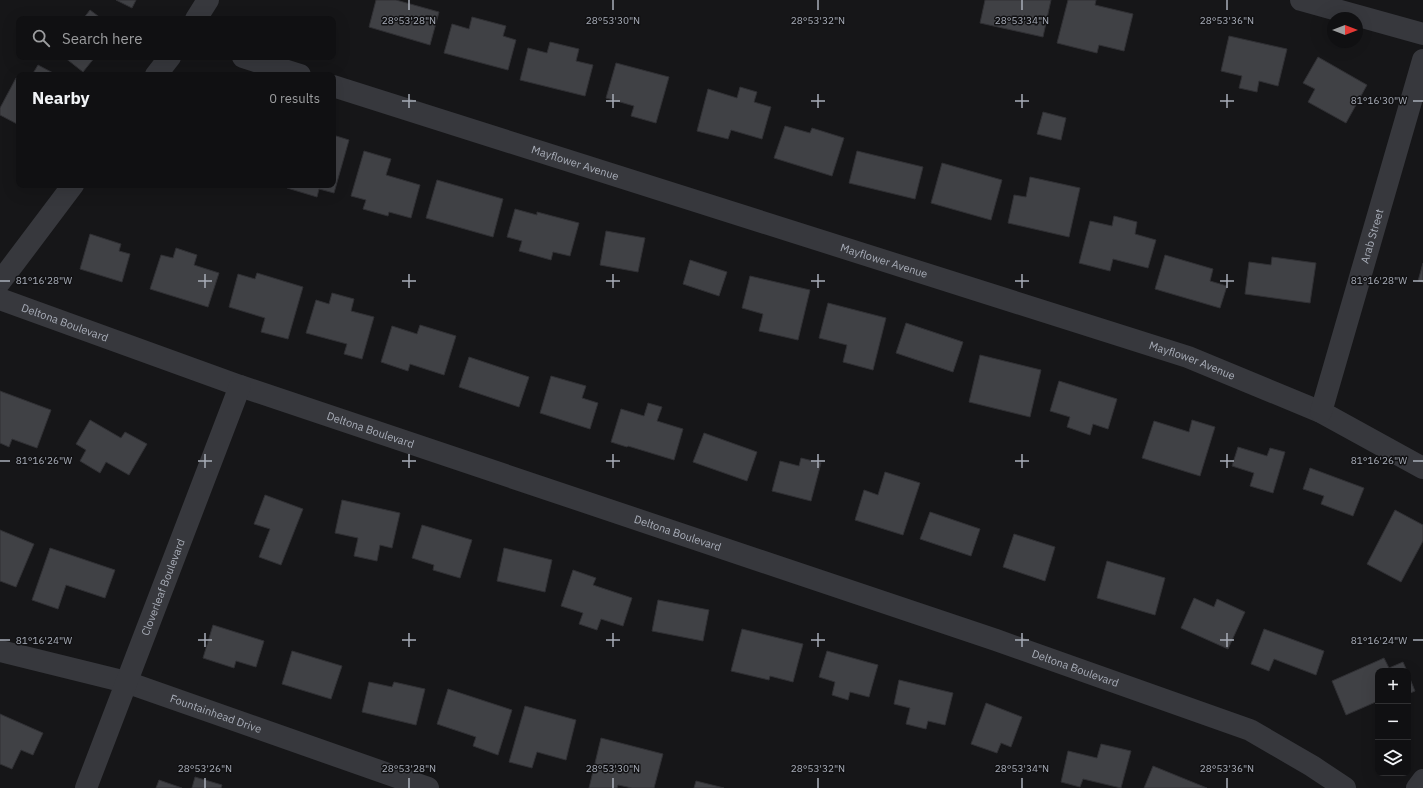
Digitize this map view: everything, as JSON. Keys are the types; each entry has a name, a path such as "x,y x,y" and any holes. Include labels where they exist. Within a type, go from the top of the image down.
{"street":[{"path":"198,16 208,0"},
{"path":"1301,0 1423,34"},
{"path":"158,72 168,60"},
{"path":"252,60 290,72"},
{"name":"Arab Street","path":"1321,412 1423,60"},
{"name":"Mayflower Avenue","path":"336,87 1188,357 1321,412 1423,468"},
{"path":"0,282 72,188"},
{"name":"Deltona Boulevard","path":"0,299 240,386 996,640 1250,730 1312,766 1346,788"},
{"name":"Cloverleaf Boulevard","path":"86,788 240,386"},
{"name":"Fountainhead Drive","path":"0,651 126,682 428,788"},
{"path":"1417,788 1423,780"}],"building":[{"path":"116,0 136,0 132,8"},
{"path":"376,0 396,0 439,12 430,45 369,27"},
{"path":"985,0 1051,0 1043,37 980,23"},
{"path":"1068,0 1096,0 1095,5 1133,14 1124,51 1099,45 1097,53 1057,43"},
{"path":"90,10 98,16 85,16"},
{"path":"472,17 506,26 503,36 516,40 508,70 444,53 452,24 469,29"},
{"path":"1229,36 1287,49 1278,86 1259,81 1257,92 1239,88 1242,76 1221,71"},
{"path":"550,42 579,49 576,61 593,65 585,96 520,80 528,48 547,53"},
{"path":"1318,57 1367,85 1346,123 1308,102 1315,89 1303,83"},
{"path":"68,60 93,60 83,72"},
{"path":"616,63 669,77 656,123 631,116 634,106 606,98"},
{"path":"38,65 51,72 34,72"},
{"path":"16,78 16,123 0,115 0,108"},
{"path":"740,87 757,92 754,102 771,107 762,139 731,130 728,139 697,131 708,89 737,98"},
{"path":"1043,112 1066,118 1061,140 1037,134"},
{"path":"785,126 810,133 812,128 844,138 832,176 774,158"},
{"path":"336,136 349,140 336,186"},
{"path":"364,151 391,159 386,175 420,185 411,218 389,212 388,216 363,209 366,200 351,196"},
{"path":"857,151 923,167 915,199 849,183"},
{"path":"942,163 1002,180 991,220 931,203"},
{"path":"1030,177 1080,188 1069,237 1008,223 1014,195 1026,197"},
{"path":"437,180 503,199 493,237 426,218"},
{"path":"287,188 335,188 334,193 319,189 317,197"},
{"path":"515,209 537,215 537,212 579,223 570,256 553,252 551,260 519,251 522,241 507,237"},
{"path":"1114,216 1137,222 1135,234 1156,240 1148,268 1113,259 1110,271 1079,263 1090,221 1112,226"},
{"path":"606,231 645,238 638,272 600,265"},
{"path":"90,234 121,244 119,251 130,254 122,282 80,269"},
{"path":"176,248 197,255 194,265 219,273 208,307 150,289 161,255 173,258"},
{"path":"1165,255 1213,269 1210,281 1227,286 1220,308 1155,289"},
{"path":"1272,257 1316,263 1310,303 1245,294 1249,262 1271,265"},
{"path":"690,260 727,272 719,296 683,284"},
{"path":"1423,263 1423,282 1418,281"},
{"path":"257,273 303,287 288,339 261,332 265,318 229,307 238,274 255,279"},
{"path":"750,276 810,290 798,340 759,331 763,314 742,308"},
{"path":"332,293 354,299 351,311 374,317 362,359 344,354 347,344 306,333 316,300 329,304"},
{"path":"828,303 886,318 873,370 843,362 847,345 819,338"},
{"path":"906,323 963,342 953,372 896,353"},
{"path":"420,325 456,336 444,375 410,364 408,371 381,362 392,326 417,334"},
{"path":"980,355 1041,370 1030,417 969,402"},
{"path":"469,357 529,377 519,407 459,387"},
{"path":"551,376 586,386 582,398 598,403 590,429 540,413"},
{"path":"1059,381 1117,399 1108,429 1093,424 1090,435 1067,427 1070,417 1050,411"},
{"path":"0,391 51,410 37,448 12,439 9,447 0,443"},
{"path":"648,403 662,407 657,421 683,429 674,460 611,442 621,409 644,416"},
{"path":"90,420 121,438 125,432 147,444 129,475 106,462 100,473 80,461 86,450 76,444"},
{"path":"1192,420 1215,427 1200,476 1142,458 1154,421 1189,432"},
{"path":"704,433 757,452 747,481 693,462"},
{"path":"1238,447 1267,456 1270,448 1285,452 1273,493 1250,486 1254,473 1232,466"},
{"path":"801,458 821,463 811,501 772,491 780,461 799,466"},
{"path":"1310,468 1364,488 1353,516 1321,504 1324,496 1303,489"},
{"path":"885,472 920,483 903,535 855,520 864,490 878,495"},
{"path":"265,495 303,509 281,565 259,557 270,529 254,524"},
{"path":"342,500 400,513 392,548 380,545 377,561 354,556 358,538 335,533"},
{"path":"1395,510 1423,525 1423,541 1401,582 1367,564"},
{"path":"930,512 980,529 971,556 920,539"},
{"path":"422,525 472,540 460,578 433,570 434,565 412,558"},
{"path":"0,530 34,544 16,587 0,581"},
{"path":"1014,534 1055,547 1045,581 1003,567"},
{"path":"50,548 115,570 105,598 66,585 58,609 32,600"},
{"path":"504,548 552,560 545,592 497,581"},
{"path":"1107,561 1165,578 1155,615 1097,598"},
{"path":"573,570 596,578 593,585 632,598 623,626 601,619 597,630 579,624 583,613 561,606"},
{"path":"1194,598 1214,607 1217,599 1245,612 1228,649 1181,628"},
{"path":"658,600 709,610 703,641 652,631"},
{"path":"213,625 264,641 256,667 236,661 234,668 203,658"},
{"path":"742,629 803,644 793,682 770,676 769,680 731,671"},
{"path":"1264,629 1324,651 1316,675 1274,659 1269,671 1251,664"},
{"path":"292,651 342,666 331,699 282,684"},
{"path":"827,651 878,665 869,697 850,692 848,700 832,695 835,682 819,677"},
{"path":"1384,658 1389,668 1375,668 1375,702 1346,715 1332,681"},
{"path":"1403,662 1406,668 1389,668"},
{"path":"899,680 953,693 945,725 928,721 926,729 906,724 910,708 894,704"},
{"path":"1411,681 1415,691 1411,693"},
{"path":"369,682 392,687 394,682 425,689 416,725 362,712"},
{"path":"448,689 512,710 498,755 473,746 476,737 437,724"},
{"path":"986,703 1022,717 1011,747 1001,743 997,753 971,744"},
{"path":"525,706 576,720 566,760 537,752 532,768 509,762"},
{"path":"0,714 43,733 33,755 21,750 12,769 0,764"},
{"path":"601,738 663,754 654,788 632,788 618,785 617,788 589,788"},
{"path":"1101,744 1131,751 1121,788 1083,779 1080,787 1061,782 1068,751 1097,758"},
{"path":"1153,766 1207,788 1144,788"},
{"path":"195,777 222,785 221,788 192,788"},
{"path":"159,780 182,788 156,788"},
{"path":"696,781 724,788 694,788"}]}
